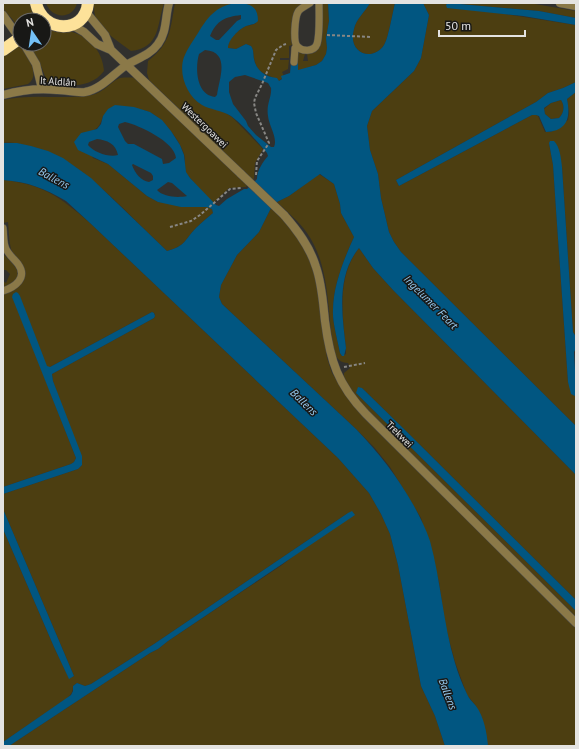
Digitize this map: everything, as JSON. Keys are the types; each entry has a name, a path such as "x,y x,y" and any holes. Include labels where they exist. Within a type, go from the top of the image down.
{"highway":[{"path":"52,24 58,26 72,25 82,18 87,8"},
{"path":"3,50 12,44"}],"street":[{"name":"It Aldlân","path":"3,95 18,91 42,89 78,92 90,91 101,85 128,65 149,53 158,44 165,28 169,3"},
{"path":"560,3 576,5"},
{"name":"Westergoawei","path":"87,8 105,35 112,50"},
{"path":"3,15 12,27"},
{"name":"Westergoawei","path":"72,25 84,32 97,44 112,50 284,215"},
{"path":"29,52 36,64 42,89"},
{"name":"Trekwei","path":"284,215 307,246 317,268 322,290 326,328 332,359 342,384 349,394 366,414 576,623"}],"lane":[{"path":"294,62 296,45 296,16 300,10 310,3"},
{"path":"296,45 301,50 309,51 318,43 319,3"},
{"path":"3,228 5,247 8,253 18,264 21,273 17,284 3,291"}],"path":[{"path":"326,35 371,37"},
{"path":"256,178 256,164 258,157 269,143 256,113 254,103 255,98 278,48 283,45 296,45"},
{"path":"170,227 192,221 230,189 246,188"},
{"path":"349,366 365,363"}],"shaded area":[{"path":"3,3 30,3 33,12 12,12 12,19 3,9"},
{"path":"46,3 77,3 75,9 67,15 57,15"},
{"path":"94,3 164,3 156,34 152,40 140,49 131,51 102,28 96,19"},
{"path":"175,3 304,3 295,11 293,16 292,45 289,46 289,58 280,58 280,60 289,60 288,69 282,72 284,76 279,81 263,73 257,68 251,46 246,44 236,49 228,48 231,38 237,32 246,26 256,23 230,4 184,57 201,104 224,112 232,117 263,149 255,163 253,180 149,80 147,73 148,61 156,54 165,42 170,28"},
{"path":"322,3 328,3 329,21 326,38 326,54 322,61 316,65 297,71 298,51 305,54 303,61 308,61 307,54 314,52 321,44"},
{"path":"370,3 395,3 386,42 379,50 368,54 362,53 358,50 354,44 353,38 354,29 357,22"},
{"path":"423,3 448,3 446,5 576,25 576,82 548,93 536,102 396,180 399,186 532,115 538,116 545,132 551,132 568,120 569,113 567,99 576,92 576,337 573,332 562,167 549,143 553,165 568,382 575,396 576,395 576,426 401,252 389,232 381,198 378,174 370,150 367,126 372,111 414,71 421,58 429,15"},
{"path":"448,3 529,3 576,11 576,18 539,11"},
{"path":"52,30 68,31 88,40 93,44 102,59 104,71 100,76 85,84 56,85 47,82 42,68 33,52 52,52"},
{"path":"12,48 12,52 24,52 33,70 32,80 28,84 3,89 3,54"},
{"path":"136,77 247,185 246,187 229,188 213,203 186,173 185,159 182,148 173,134 156,116 143,110 103,116 96,129 81,133 93,158 108,164 147,196 158,202 207,207 212,209 213,213 196,228 181,245 167,251 90,178 66,161 39,149 16,143 3,143 3,100 25,97 70,97 92,95 101,92 120,78"},
{"path":"561,100 563,107 562,114 559,118 551,119 545,114 544,109 551,103"},
{"path":"319,174 334,184 341,213 354,237 346,254 333,301 333,320 340,353 342,356 346,354 343,322 344,283 352,259 359,248 373,268 393,290 576,475 576,600 362,388 356,393 576,611 576,617 362,405 348,386 344,373 350,368 348,363 340,360 334,353 327,291 315,246 304,229 277,202 289,196"},
{"path":"3,180 29,185 50,193 90,223 338,458 369,493 390,534 398,565 421,686 435,716 445,746 9,746 158,649 282,565 348,513 154,644 91,684 85,686 77,683 73,686 73,690 66,699 3,742 3,529 54,647 69,678 74,676 3,509 3,494 78,469 82,465 53,381 52,374 154,318 155,314 152,312 50,367 47,367 13,297 76,458 71,464 3,487 3,294 22,283 25,275 21,263 12,251 8,222 3,223"},
{"path":"271,208 281,218 282,217 296,234 312,264 318,290 327,358 332,373 347,397 576,627 576,746 488,746 476,706 467,695 455,662 445,625 439,582 421,518 390,467 374,447 222,304 219,297 221,285 237,255 259,232"},
{"path":"3,254 16,268 18,276 11,284 3,287 3,281 6,283 10,274 6,270 3,270"}],"water":[{"path":"328,3 370,3 357,22 354,29 353,38 354,44 358,50 362,53 368,54 379,50 386,42 395,3 423,3 429,15 421,58 414,71 372,111 367,126 370,150 378,174 381,198 389,232 401,252 576,426 576,475 393,290 373,268 359,248 352,259 344,283 342,309 346,348 344,356 342,356 334,326 333,301 346,254 354,237 341,213 334,184 320,174 289,196 277,202 271,208 259,232 237,255 221,285 219,297 222,304 356,429 387,465 414,506 423,523 434,556 455,663 468,696 476,706 483,720 488,746 445,746 435,716 421,686 398,565 390,534 369,493 338,458 66,201 36,186 3,180 3,143 17,143 48,151 63,158 91,178 167,251 181,245 196,228 213,213 212,209 207,207 181,207 158,202 147,196 108,164 78,150 74,142 81,133 97,129 108,109 115,105 134,107 150,112 162,120 180,145 184,155 186,172 216,205 219,206 227,199 244,189 247,189 257,179 259,169 268,156 267,153 246,129 231,116 224,112 205,107 197,101 192,96 185,84 182,70 185,54 206,21 220,8 232,4 248,4 254,8 257,13 258,21 254,24 243,27 237,32 228,45 228,48 236,49 246,44 251,46 255,63 259,70 269,76 277,78 279,81 282,79 281,76 290,73 291,62 298,62 298,70 316,65 322,61 326,54 327,48 326,38 329,21","holes":["241,15 241,19 237,21 219,40 216,40 210,36 222,20","205,50 213,52 221,61 221,74 217,95 215,97 204,91 198,80 199,54","245,75 268,83 271,88 268,112 275,140 274,147 271,147 256,135 248,126 233,104 229,92 229,82 235,77","125,122 147,130 170,146 176,158 169,163 163,164 162,159 134,144 128,144 118,127 119,124","97,139 104,140 113,145 118,155 111,156 102,154 90,148 88,145 89,142","133,164 151,173 153,180 149,182 143,180 137,174 132,165","168,182 172,183 187,196 171,196 157,190"]},
{"path":"448,3 539,11 576,18 576,25 523,16 447,8 446,5"},
{"path":"576,82 576,92 567,99 568,118 559,129 546,132 539,116 532,115 399,186 396,180 536,102 548,93","holes":["561,100 563,105 562,114 559,118 551,119 545,114 544,108 551,103"]},
{"path":"550,141 554,141 558,146 562,167 573,332 576,337 576,348 574,352 576,387 575,396 571,394 568,382 553,165 549,143"},
{"path":"16,292 20,296 47,366 50,367 152,312 155,316 154,318 52,374 53,381 82,456 82,465 78,469 3,494 3,487 71,464 76,458 12,297"},
{"path":"358,387 362,388 403,428 576,600 576,611 356,393"},
{"path":"3,509 74,676 69,679 3,529"},
{"path":"352,511 355,515 158,649 9,746 3,746 3,742 71,695 73,686 77,683 85,686 91,684 154,644"}],"water label":[{"name":"Ballens","path":"54,178"},
{"name":"Ingelumer Feart","path":"431,302"},
{"name":"Ballens","path":"304,402"},
{"name":"Ballens","path":"448,694"}]}
